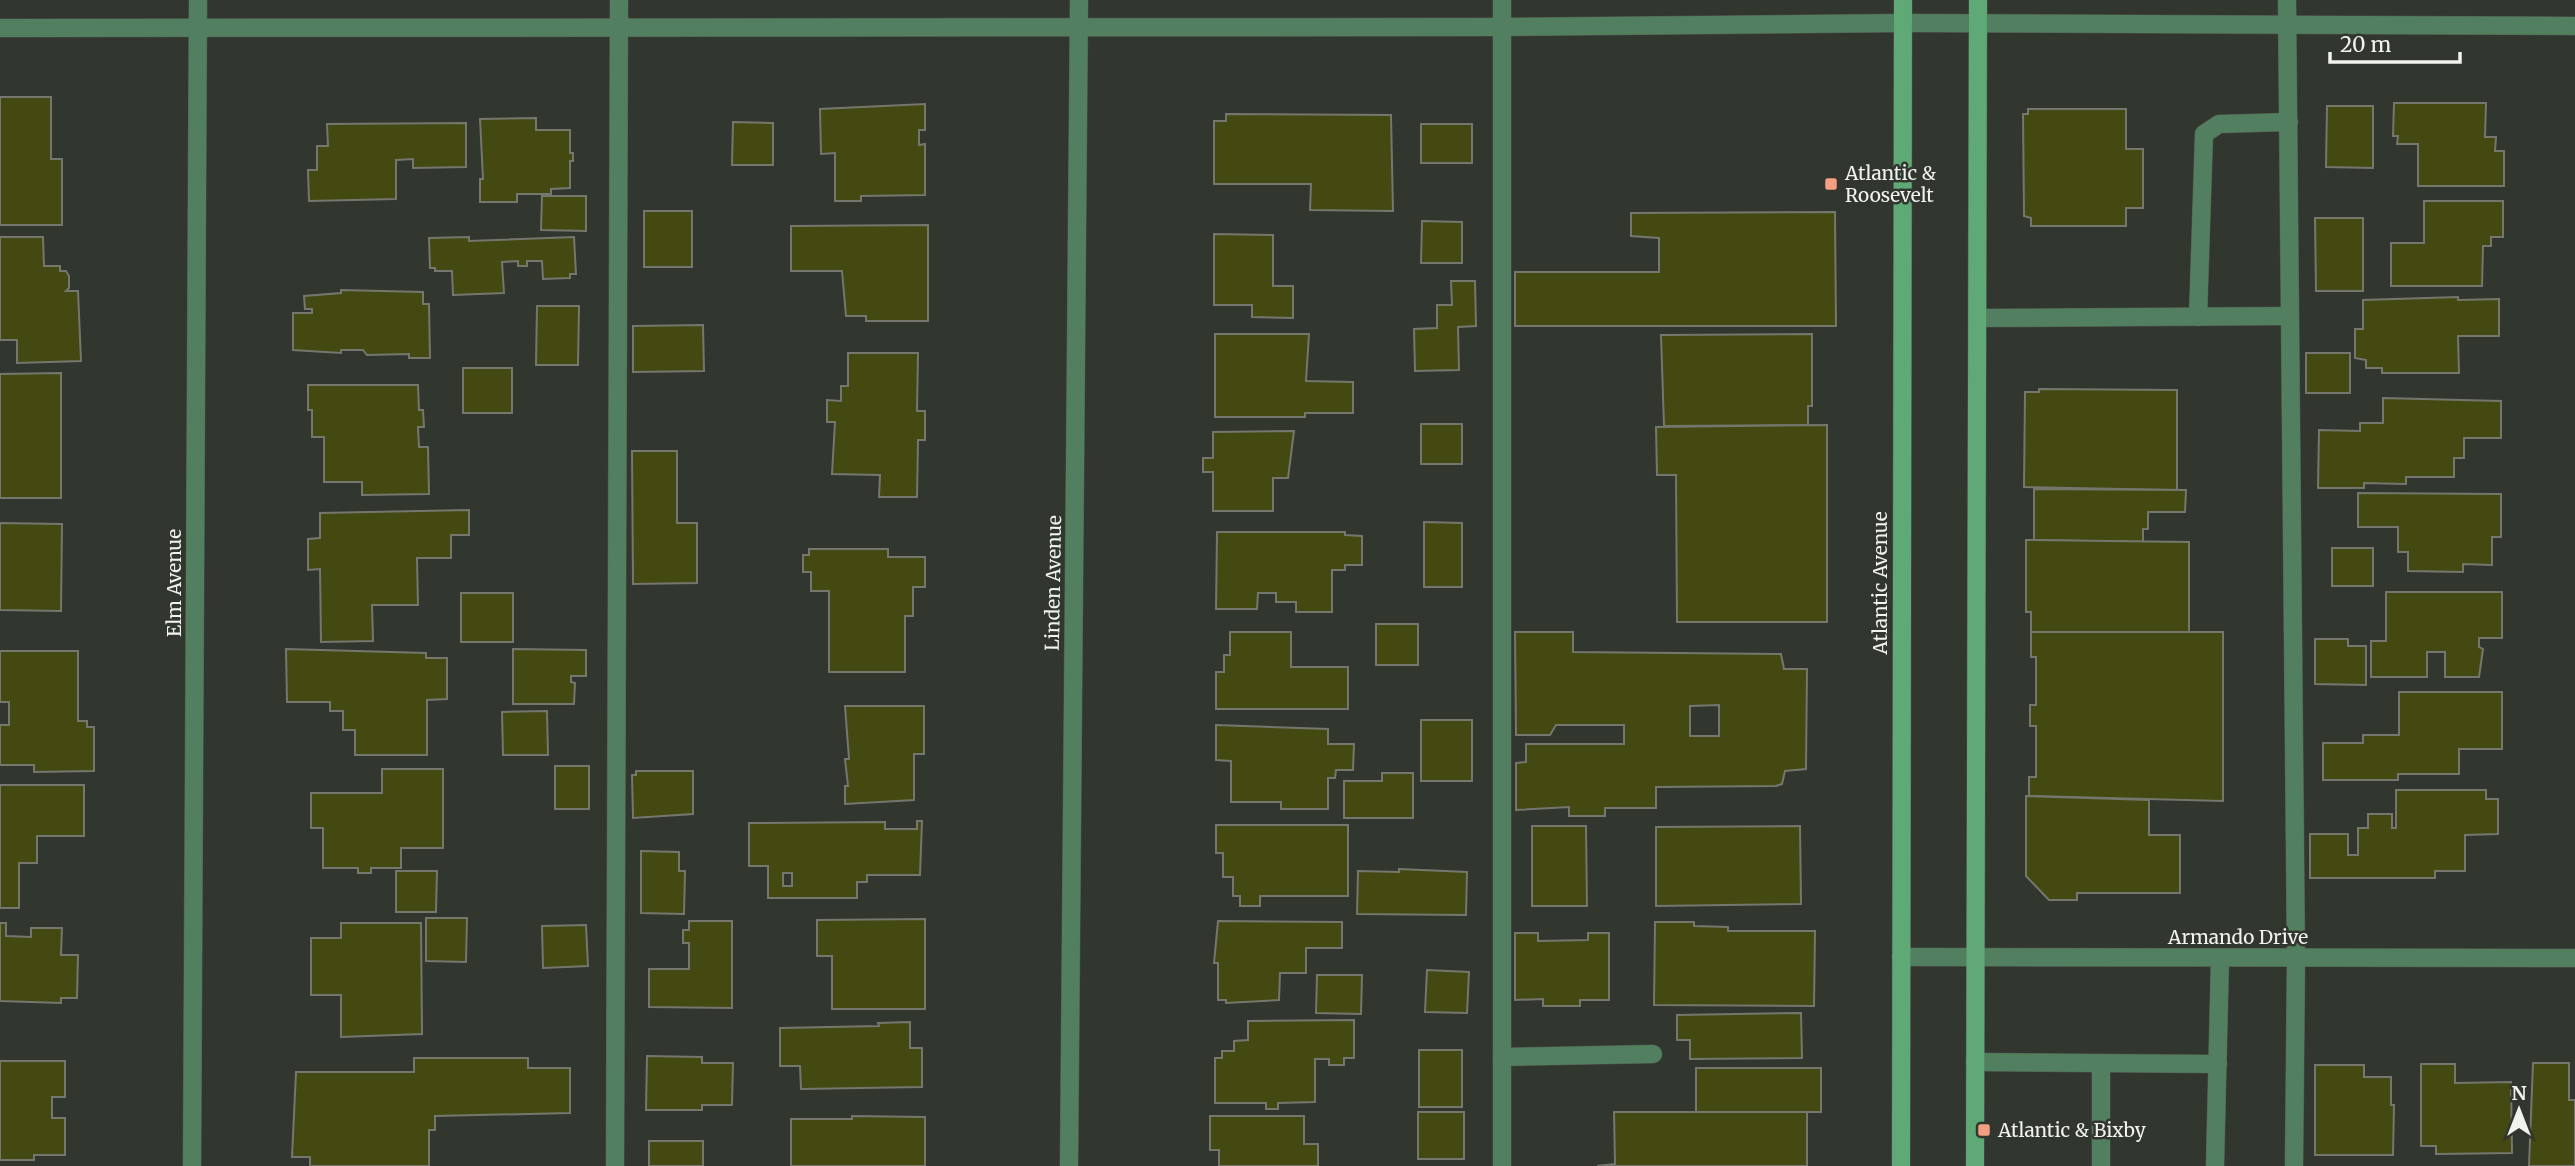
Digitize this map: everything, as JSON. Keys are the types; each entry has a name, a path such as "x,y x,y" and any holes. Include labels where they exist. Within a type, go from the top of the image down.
{"main road":[{"name":"Atlantic Avenue","path":"1902,1166 1903,0"},
{"path":"1975,1166 1979,0"}],"street":[{"name":"Elm Avenue","path":"192,1166 198,0"},
{"path":"615,1166 619,0"},
{"name":"Linden Avenue","path":"1069,1166 1079,0"},
{"path":"1502,0 1502,1166"},
{"path":"2287,0 2296,958 2294,1166"},
{"path":"0,27 1502,27 1903,23 2575,26"},
{"path":"2198,317 2204,134 2219,124 2289,122"},
{"path":"1978,318 2290,316"},
{"name":"Armando Drive","path":"1901,957 2575,958"},
{"path":"2216,1166 2220,958"},
{"path":"1502,1057 1653,1054"},
{"path":"1975,1062 2218,1064"},
{"path":"2101,1063 2101,1166"}],"building":[{"path":"0,97 51,97 51,159 62,159 62,225 0,225"},
{"path":"2394,103 2486,103 2485,137 2496,137 2495,151 2504,151 2504,186 2418,186 2418,144 2397,144 2398,136 2393,136"},
{"path":"925,104 925,130 919,130 919,145 925,144 925,195 861,196 861,201 835,201 835,153 821,154 820,109"},
{"path":"2327,106 2373,106 2373,168 2326,167"},
{"path":"2028,109 2126,109 2126,149 2143,149 2143,208 2126,208 2126,226 2031,226 2031,218 2024,216 2023,114 2028,114"},
{"path":"1226,114 1391,115 1393,211 1310,210 1311,184 1214,184 1214,121 1226,121"},
{"path":"536,118 536,130 570,130 570,153 573,153 573,161 570,161 570,188 551,189 551,194 517,194 517,202 480,202 480,179 483,179 480,119"},
{"path":"733,122 773,123 773,165 732,165"},
{"path":"466,123 466,167 413,168 413,159 396,160 396,199 309,201 308,170 317,170 317,146 328,146 327,124"},
{"path":"1421,124 1472,124 1472,163 1421,163"},
{"path":"542,196 586,196 586,231 541,230"},
{"path":"2424,201 2503,201 2503,237 2491,237 2491,246 2483,246 2482,286 2391,286 2391,243 2424,243"},
{"path":"644,211 692,211 692,267 644,267"},
{"path":"1835,212 1836,326 1515,326 1515,272 1659,272 1659,238 1631,236 1631,213"},
{"path":"2315,218 2363,218 2363,291 2316,291"},
{"path":"1422,221 1462,222 1462,263 1421,263"},
{"path":"928,225 928,321 866,321 866,316 846,316 842,271 791,271 791,226"},
{"path":"1214,234 1273,235 1273,286 1293,286 1293,318 1252,317 1252,305 1214,305"},
{"path":"0,237 43,237 44,266 60,266 60,271 66,271 69,288 66,291 78,291 81,361 17,363 17,340 0,340"},
{"path":"469,237 469,241 574,237 576,274 570,274 570,278 543,279 542,261 527,261 527,266 518,266 518,261 502,262 504,293 453,295 452,271 435,271 435,268 430,268 429,238"},
{"path":"1451,281 1475,281 1476,326 1458,327 1459,370 1415,371 1414,329 1437,328 1437,305 1452,305"},
{"path":"341,290 423,292 423,304 429,304 430,358 409,358 409,354 367,355 363,350 341,350 341,353 293,350 293,313 312,313 312,309 305,309 304,296 341,293"},
{"path":"2458,297 2458,300 2499,299 2499,336 2458,336 2459,373 2382,373 2382,368 2366,368 2366,360 2355,358 2355,329 2363,329 2363,300"},
{"path":"537,306 579,306 578,365 536,365"},
{"path":"703,325 704,371 633,372 633,326"},
{"path":"1215,334 1309,334 1306,381 1353,382 1353,413 1305,413 1305,417 1215,417"},
{"path":"1812,334 1812,406 1808,406 1808,425 1664,426 1661,335"},
{"path":"848,353 918,353 917,411 925,411 925,440 918,440 917,497 879,497 880,475 832,474 835,422 827,422 827,400 841,401 841,386 848,386"},
{"path":"2306,353 2350,353 2350,393 2306,393"},
{"path":"463,368 512,368 512,413 463,413"},
{"path":"61,373 61,498 0,498 0,374"},
{"path":"308,385 418,385 419,410 423,410 424,427 418,427 419,447 428,447 429,494 362,495 362,482 324,482 324,437 312,437"},
{"path":"2039,389 2177,390 2177,490 2024,487 2025,392 2039,392"},
{"path":"2383,398 2501,401 2501,438 2464,438 2464,458 2454,458 2454,477 2406,477 2406,484 2364,483 2364,488 2318,488 2319,430 2360,431 2360,423 2383,423"},
{"path":"1421,424 1462,424 1462,464 1421,464"},
{"path":"1827,425 1827,622 1677,622 1676,475 1657,475 1656,427"},
{"path":"1294,431 1288,478 1273,478 1273,511 1213,511 1213,472 1203,472 1203,458 1213,458 1213,432"},
{"path":"632,451 677,451 677,523 697,523 697,583 633,584"},
{"path":"2034,489 2186,490 2185,512 2148,512 2148,529 2143,529 2143,542 2034,540"},
{"path":"2358,493 2501,494 2501,537 2492,537 2492,565 2463,564 2463,572 2408,571 2408,552 2398,552 2398,527 2358,527"},
{"path":"469,510 469,535 451,535 451,558 417,558 418,605 372,605 373,641 321,642 320,569 308,570 308,539 320,538 320,513"},
{"path":"1424,522 1462,523 1462,587 1424,587"},
{"path":"0,523 62,524 61,611 0,610"},
{"path":"1217,532 1345,532 1345,535 1362,536 1362,565 1345,565 1345,570 1332,570 1332,612 1296,612 1296,602 1276,602 1276,593 1258,593 1257,609 1216,609"},
{"path":"2026,540 2189,542 2189,632 2031,632 2031,612 2026,612"},
{"path":"2332,548 2373,548 2373,586 2332,586"},
{"path":"809,549 888,549 888,557 925,557 925,587 913,587 913,616 905,616 905,672 829,672 829,591 811,591 811,572 803,572 803,555 809,555"},
{"path":"2386,592 2502,592 2502,638 2479,638 2479,647 2483,649 2479,677 2445,677 2445,652 2427,652 2427,677 2371,677 2371,641 2386,641"},
{"path":"461,593 513,593 513,642 461,642"},
{"path":"1376,624 1418,624 1418,665 1376,665"},
{"path":"1230,632 1291,632 1291,667 1348,667 1348,709 1216,709 1216,672 1224,672 1224,655 1230,655"},
{"path":"1515,632 1573,632 1573,652 1781,654 1784,669 1807,669 1806,769 1785,771 1782,784 1776,786 1656,787 1656,808 1605,808 1605,816 1569,816 1569,807 1516,810 1516,763 1526,762 1526,744 1624,744 1624,725 1556,725 1550,735 1516,735","holes":["1719,705 1719,736 1690,736 1690,706"]},
{"path":"2031,632 2223,632 2223,801 2029,796 2029,777 2036,777 2036,726 2030,726 2030,705 2036,705 2036,657 2031,657"},
{"path":"2315,639 2348,639 2348,646 2366,646 2366,685 2315,684"},
{"path":"286,649 426,653 426,658 447,658 447,699 427,700 427,755 355,755 355,730 343,730 343,711 330,711 330,702 287,702"},
{"path":"513,649 586,650 586,676 571,676 571,682 575,683 574,704 513,704"},
{"path":"0,651 78,651 78,721 87,721 87,727 94,727 94,771 34,772 34,765 0,765 0,725 9,725 9,702 0,702"},
{"path":"2399,692 2502,692 2502,749 2459,749 2459,774 2398,774 2398,780 2323,780 2323,743 2363,743 2363,735 2399,735"},
{"path":"845,706 924,706 924,754 914,754 914,800 845,804 845,786 848,786 845,759 849,759"},
{"path":"547,711 548,755 503,755 502,712"},
{"path":"1421,720 1472,720 1472,781 1421,781"},
{"path":"1216,725 1328,729 1328,744 1354,744 1353,770 1336,770 1335,778 1328,778 1328,809 1281,809 1281,802 1231,802 1231,761 1216,760"},
{"path":"555,766 589,766 589,809 555,809"},
{"path":"382,769 443,769 443,848 401,848 401,868 371,868 371,873 358,873 358,868 323,868 323,828 311,828 311,793 382,793"},
{"path":"636,771 693,771 693,814 633,818 632,775 636,775"},
{"path":"1382,773 1413,773 1413,818 1344,818 1344,781 1382,781"},
{"path":"0,785 84,785 84,836 37,836 37,863 19,863 19,908 0,908"},
{"path":"2396,790 2486,790 2486,799 2498,799 2498,834 2465,835 2465,871 2435,871 2435,878 2310,878 2310,834 2348,834 2348,855 2358,855 2358,828 2368,828 2368,814 2392,814 2392,828 2396,828"},
{"path":"2026,796 2149,800 2149,835 2180,835 2180,893 2077,893 2077,900 2049,900 2026,876"},
{"path":"917,821 922,821 920,875 867,875 867,882 857,882 857,898 768,898 768,866 749,866 749,823 885,822 885,829 917,829","holes":["783,873 792,873 792,886 783,886"]},
{"path":"1216,825 1348,825 1348,896 1260,896 1260,906 1240,906 1240,896 1233,896 1233,877 1223,877 1223,853 1216,853"},
{"path":"1532,826 1586,826 1587,906 1532,906"},
{"path":"1800,826 1801,904 1656,906 1656,827"},
{"path":"641,851 679,852 679,871 685,871 684,914 641,913"},
{"path":"1399,869 1467,872 1466,915 1357,914 1358,871 1399,872"},
{"path":"396,871 437,871 436,912 396,912"},
{"path":"426,918 467,918 466,962 426,961"},
{"path":"925,919 925,1009 832,1009 832,956 817,956 817,920"},
{"path":"689,921 732,921 732,1008 649,1007 649,969 689,969 689,943 683,943 683,930 689,930"},
{"path":"1218,921 1342,922 1342,948 1306,948 1306,973 1280,973 1279,1000 1226,1003 1226,1000 1218,1000 1218,963 1214,963"},
{"path":"1655,922 1694,922 1694,926 1728,927 1728,931 1815,931 1814,1006 1654,1005"},
{"path":"0,923 6,923 6,936 31,937 31,928 62,928 61,955 78,955 77,998 61,998 61,1003 0,1001"},
{"path":"341,923 421,923 422,1034 341,1037 341,995 311,995 311,938 341,938"},
{"path":"586,925 588,966 543,968 542,926"},
{"path":"1515,933 1538,933 1538,941 1588,940 1588,933 1609,933 1609,1000 1580,1000 1580,1006 1543,1006 1543,999 1515,1000"},
{"path":"1427,970 1469,972 1467,1013 1425,1012"},
{"path":"1317,975 1362,975 1361,1014 1316,1013"},
{"path":"1801,1013 1802,1058 1690,1059 1690,1040 1677,1040 1677,1015"},
{"path":"1354,1020 1354,1058 1344,1058 1344,1065 1329,1065 1329,1059 1315,1059 1315,1102 1278,1103 1278,1109 1266,1109 1266,1103 1215,1103 1215,1058 1222,1058 1222,1051 1234,1051 1234,1041 1248,1040 1248,1021"},
{"path":"910,1022 910,1048 922,1048 922,1087 801,1089 800,1066 780,1066 780,1028 879,1026 878,1023"},
{"path":"1419,1050 1462,1050 1462,1107 1419,1107"},
{"path":"647,1056 702,1057 702,1063 733,1063 732,1105 702,1105 702,1110 646,1110"},
{"path":"414,1058 528,1058 528,1068 570,1068 570,1113 435,1116 435,1130 429,1130 429,1166 310,1166 310,1157 292,1157 296,1072 414,1072"},
{"path":"0,1061 65,1061 65,1097 52,1097 52,1118 65,1118 65,1155 34,1155 34,1160 0,1160"},
{"path":"2533,1063 2569,1063 2569,1100 2575,1100 2575,1166 2529,1166"},
{"path":"2421,1064 2455,1064 2455,1083 2511,1082 2512,1153 2436,1154 2436,1146 2421,1146"},
{"path":"2315,1065 2364,1065 2364,1077 2391,1077 2391,1105 2394,1105 2393,1155 2315,1155"},
{"path":"1696,1068 1821,1068 1821,1112 1696,1112"},
{"path":"1418,1112 1464,1112 1464,1159 1418,1159"},
{"path":"1614,1112 1807,1112 1807,1166 1597,1166 1615,1164"},
{"path":"852,1116 925,1117 925,1166 791,1166 791,1119 852,1119"},
{"path":"1210,1116 1304,1116 1304,1144 1318,1144 1318,1166 1219,1166 1219,1150 1210,1150"},
{"path":"649,1141 703,1141 703,1166 649,1166"}],"place":[{"name":"Atlantic & Roosevelt","path":"1831,184"},
{"name":"Atlantic & Bixby","path":"1984,1130"}]}
